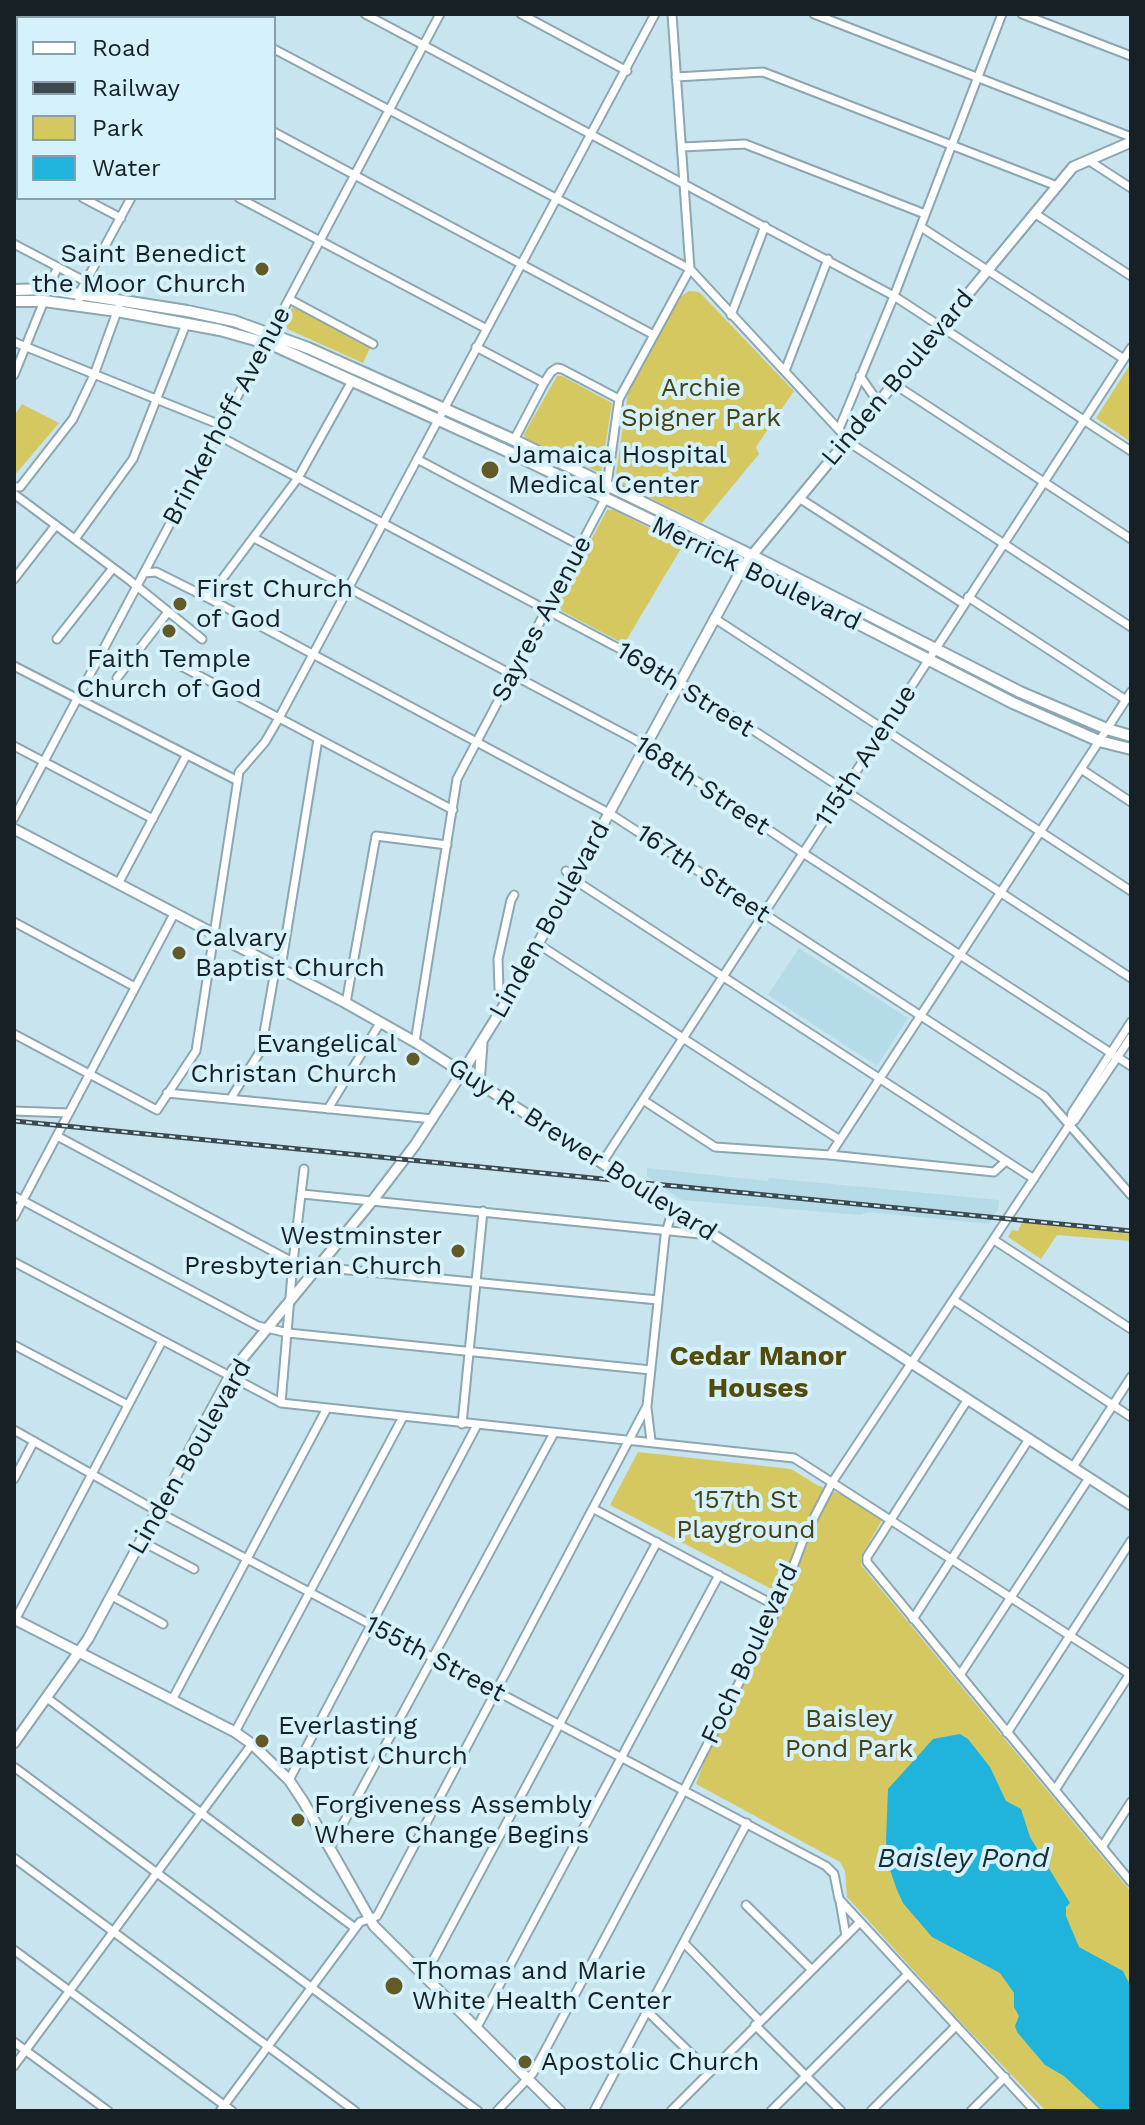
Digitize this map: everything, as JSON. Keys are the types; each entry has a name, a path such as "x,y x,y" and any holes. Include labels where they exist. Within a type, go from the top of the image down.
{"main road":[{"name":"Linden Boulevard","path":"14,1743 80,1653 229,1376 373,1200 433,1119 483,1040 538,944 570,875 609,813 744,565 1073,167 1131,139"},
{"name":"Merrick Boulevard","path":"14,290 46,295 79,306 268,338 353,367 514,440 751,555 1023,693 1131,736"},
{"name":"Merrick Boulevard","path":"14,301 46,295 79,294 234,321 352,381 505,450 744,565 1018,706 1099,741 1131,749"},
{"path":"1018,706 1023,693"},
{"name":"Guy R. Brewer Boulevard","path":"14,829 415,1042 1131,1505"},
{"path":"479,1084 483,1040"},
{"path":"15,1619 235,1732 252,1744 289,1780 331,1846 369,1919 560,2111"}],"street":[{"path":"365,14 894,296 1131,451"},
{"name":"Brinkerhoff Avenue","path":"14,818 440,14"},
{"path":"521,14 627,71"},
{"path":"14,1034 157,1110 196,1051 239,772 265,742 279,718 554,198 627,71 655,14"},
{"path":"672,14 690,269"},
{"path":"814,14 978,76 1131,139"},
{"path":"839,429 894,296 1002,14"},
{"path":"1022,14 1131,56"},
{"path":"276,50 690,269 853,445 1131,627"},
{"path":"676,77 763,72 1057,186"},
{"path":"276,133 652,334"},
{"path":"682,147 745,144 925,214"},
{"path":"1088,160 1131,188"},
{"path":"87,200 121,218"},
{"path":"79,306 79,294 130,200"},
{"path":"243,200 485,328"},
{"path":"1034,213 1131,276"},
{"path":"731,315 765,226"},
{"path":"921,227 1124,359"},
{"path":"14,244 87,282 106,293 106,297"},
{"path":"785,371 828,259"},
{"path":"14,375 58,267"},
{"name":"Sayres Avenue","path":"415,1042 457,779 605,499 619,399 690,269"},
{"path":"14,487 20,487 73,419 94,375 120,299"},
{"path":"289,299 373,344"},
{"path":"75,539 133,459 186,324"},
{"path":"14,342 223,426"},
{"path":"476,347 544,383"},
{"name":"115th Avenue","path":"602,1163 1131,348"},
{"path":"514,440 544,383 557,368 619,399"},
{"path":"860,376 878,402"},
{"path":"208,598 298,478 352,381"},
{"path":"894,384 1131,539"},
{"name":"169th Street","path":"219,436 669,675 1131,978"},
{"path":"417,459 581,546"},
{"path":"14,494 202,639"},
{"path":"799,498 1126,700"},
{"path":"14,579 56,525"},
{"name":"168th Street","path":"254,538 634,739 1131,1066"},
{"path":"57,639 113,568"},
{"name":"167th Street","path":"144,573 156,572 208,598 609,813 1044,1096 1127,1186 1131,1195"},
{"path":"117,678 168,612"},
{"path":"714,618 1131,891"},
{"path":"179,665 453,810"},
{"path":"14,666 238,781"},
{"path":"830,1155 1131,692"},
{"path":"231,1098 261,1050 277,968 282,961 318,739"},
{"path":"14,746 153,819"},
{"path":"118,884 186,756"},
{"path":"1081,769 1131,802"},
{"path":"346,1003 376,836 447,845"},
{"path":"570,875 1034,1179"},
{"path":"508,999 499,989 498,959 514,895"},
{"path":"14,1217 174,914"},
{"path":"14,922 135,987"},
{"path":"538,944 840,1140"},
{"name":"Foch Boulevard","path":"497,2111 533,2073 684,1790 778,1607 805,1535 833,1481 1075,1120 1131,1022"},
{"path":"328,1109 380,1023"},
{"name":"Foch Boulevard","path":"1114,1055 1131,1037"},
{"path":"167,1093 433,1119"},
{"path":"643,1100 715,1147 994,1172 1006,1161"},
{"path":"14,1111 69,1113"},
{"path":"57,1136 293,1262 658,1300"},
{"path":"281,1403 304,1169"},
{"path":"302,1194 713,1235"},
{"path":"14,1196 268,1329 651,1370"},
{"path":"651,1441 647,1406 667,1230 673,1209"},
{"path":"462,1424 483,1211"},
{"path":"994,1240 1131,1329"},
{"path":"14,1262 281,1403 786,1455 803,1462 1131,1673 1055,1790"},
{"path":"955,1301 1131,1417"},
{"path":"15,1619 162,1341"},
{"path":"14,1345 128,1405"},
{"path":"1073,1467 1131,1377"},
{"path":"968,1399 867,1557 867,1562 1131,1882"},
{"path":"222,2108 355,1928 360,1922 377,1916 647,1406"},
{"path":"172,1700 326,1410"},
{"path":"235,1732 403,1417"},
{"path":"289,1780 477,1425"},
{"name":"155th Street","path":"14,1430 309,1593 826,1866 834,1874 846,1936"},
{"path":"331,1846 554,1433"},
{"path":"913,1619 1029,1439"},
{"path":"14,1479 34,1441"},
{"path":"960,1675 1089,1478"},
{"path":"594,1509 778,1607"},
{"path":"141,1541 194,1569"},
{"path":"1007,1733 1131,1541"},
{"path":"424,1977 657,1542"},
{"path":"476,2029 719,1575"},
{"path":"112,1596 163,1624"},
{"path":"47,1698 355,1928"},
{"path":"14,2066 252,1744"},
{"path":"14,1767 478,2111"},
{"path":"1102,1847 1131,1802"},
{"path":"594,2111 747,1823"},
{"path":"14,1858 355,2111"},
{"name":"155th Street","path":"839,1899 1035,2111"},
{"path":"746,1905 812,1970"},
{"path":"671,2111 860,1922"},
{"path":"684,1943 841,2111"},
{"path":"14,1950 222,2108 232,2111"},
{"path":"771,2111 908,1974"},
{"path":"647,2011 710,2072"},
{"path":"871,2111 956,2026"},
{"path":"14,2042 108,2111"},
{"path":"971,2111 1005,2077"}],"shaded area":[{"path":"799,948 908,1018 877,1066 768,995"},
{"path":"647,1168 999,1200 998,1209 989,1224 868,1212 860,1215 682,1200 647,1176"}],"green space":[{"name":"Archie Spigner Park","path":"689,291 699,292 794,391 756,447 759,454 702,523 615,481 628,392 679,298"},
{"path":"292,308 370,348 363,363 283,327"},
{"path":"1131,363 1131,442 1096,418"},
{"name":"Archie Spigner Park","path":"557,376 612,403 601,473 525,438 524,434"},
{"path":"22,404 59,423 14,476 14,416"},
{"name":"Archie Spigner Park","path":"607,510 614,510 683,545 624,644 562,611 558,603"},
{"path":"1022,1222 1131,1234 1131,1241 1057,1235 1041,1259 1008,1237 1012,1230 1018,1231"},
{"name":"Baisley Pond Park","path":"638,1452 791,1469 817,1485 843,1495 882,1520 861,1557 861,1565 1131,1892 1131,2111 1046,2111 847,1897 845,1871 840,1862 696,1784 710,1745 787,1597 610,1505"}],"water":[{"name":"Baisley Pond","path":"960,1734 968,1739 990,1767 1006,1801 1021,1809 1030,1837 1070,1903 1066,1907 1066,1916 1079,1947 1123,1971 1131,1987 1131,2111 1102,2111 1064,2076 1045,2065 1017,2032 1015,2026 1019,2016 1014,2007 1014,1993 1000,1973 932,1937 903,1903 897,1890 890,1870 886,1841 888,1789 933,1739"}],"railway":[{"path":"14,1121 1131,1231"}],"place":[{"name":"Saint Benedict the Moor Church","path":"262,269"},
{"name":"Jamaica Hospital Medical Center","path":"490,470"},
{"name":"First Church of God","path":"180,604"},
{"name":"Faith Temple Church of God","path":"169,631"},
{"name":"Calvary Baptist Church","path":"179,953"},
{"name":"Evangelical Christan Church","path":"413,1059"},
{"name":"Westminster Presbyterian Church","path":"458,1251"},
{"name":"Everlasting Baptist Church","path":"262,1741"},
{"name":"Forgiveness Assembly Where Change Begins","path":"298,1820"},
{"name":"Thomas and Marie White Health Center","path":"394,1986"},
{"name":"Apostolic Church","path":"525,2062"}],"district":[{"name":"Cedar Manor Houses","path":"758,1373"}],"park label":[{"name":"157th St Playground","path":"746,1515"}]}
